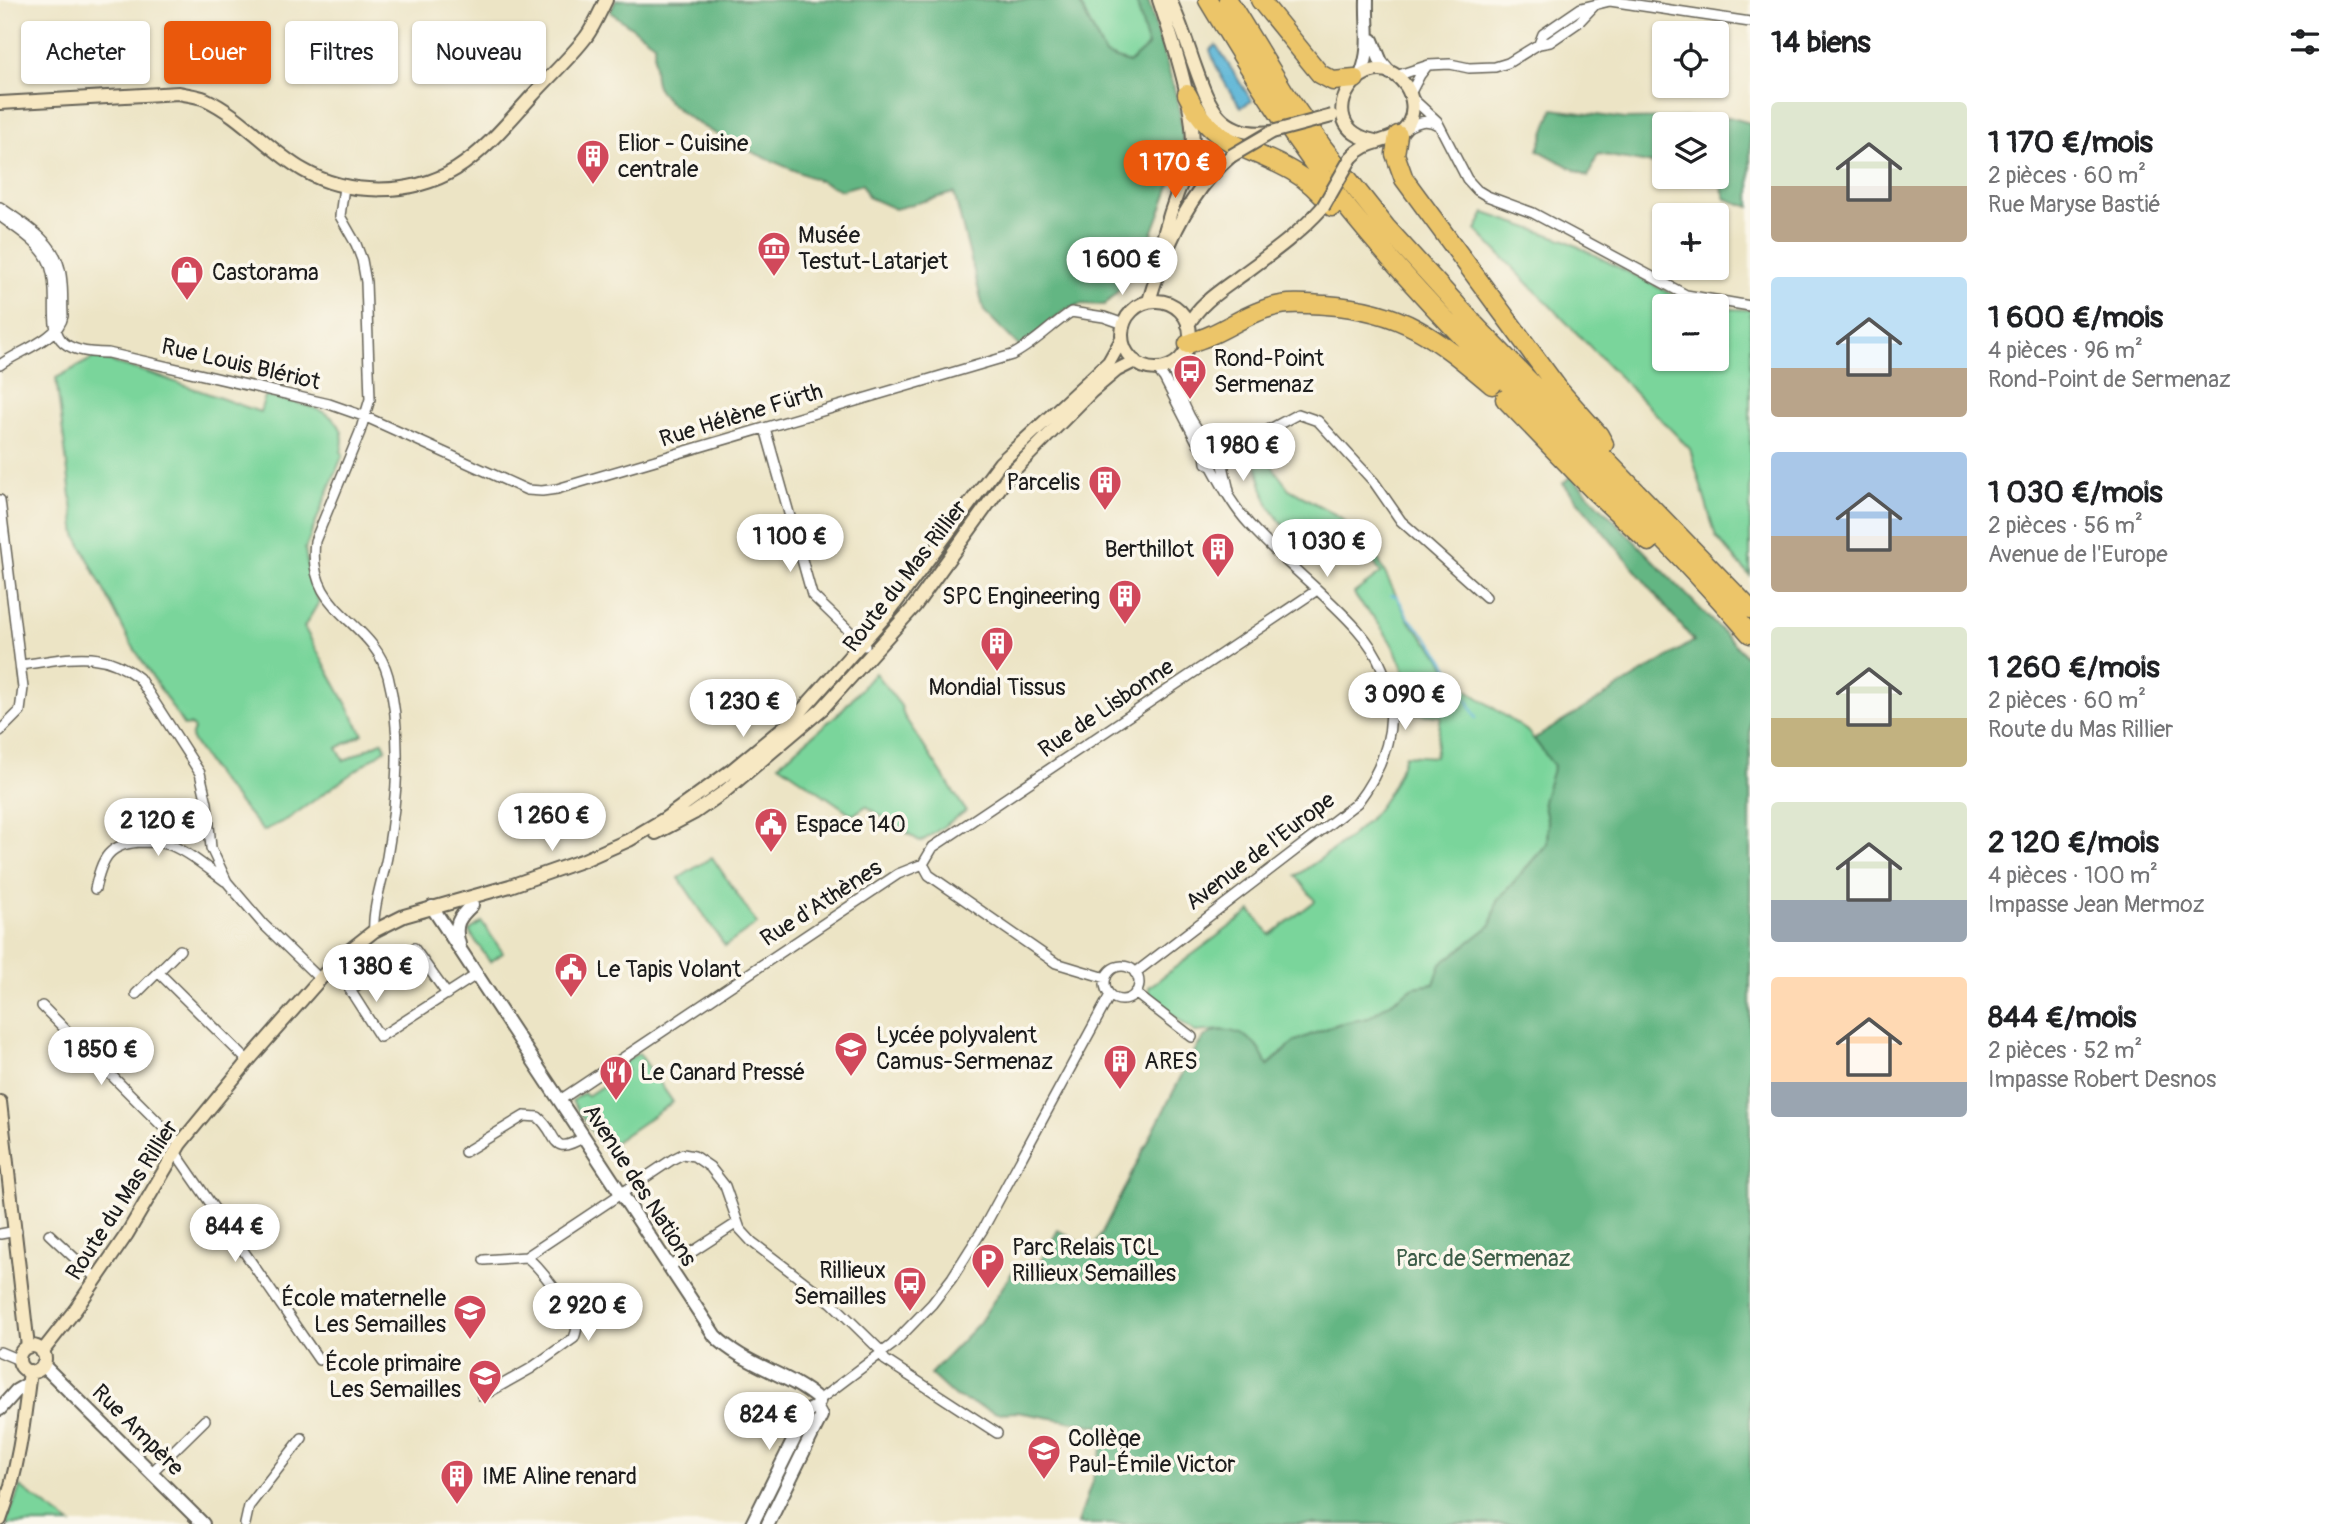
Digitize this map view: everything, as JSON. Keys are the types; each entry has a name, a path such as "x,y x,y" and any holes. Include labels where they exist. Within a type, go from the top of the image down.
{"highway":[{"path":"1208,0 1301,149 1399,269 1502,379 1657,534 1750,634"},
{"path":"1228,0 1285,93 1322,146 1378,217 1477,327 1750,609"},
{"path":"1260,0 1320,74 1333,82 1358,77"},
{"path":"1187,94 1200,117 1223,139 1284,166 1311,184 1390,275 1493,386 1593,490 1684,576 1750,647"},
{"path":"1401,132 1395,154 1404,179 1560,391 1599,435 1621,474"},
{"path":"1188,344 1214,334 1255,312 1274,306 1302,303 1358,308 1388,316 1435,338 1493,386"}],"main road":[{"path":"0,103 153,93 179,93 202,98 225,110 274,151 305,172 344,187 381,190 422,183 455,170 490,141 587,36 606,0"},
{"path":"1157,273 1159,249 1191,159 1192,139 1187,94 1159,0"},
{"path":"1170,0 1207,100 1225,122 1246,133 1272,132 1332,116 1342,106"},
{"path":"1375,71 1393,75 1402,81 1411,96 1412,114 1401,132 1386,141 1375,141 1357,135 1344,117 1344,96 1358,77 1375,71"},
{"path":"1149,302 1157,273 1176,231 1212,174 1231,156 1272,132"},
{"path":"1188,325 1195,312 1207,301 1283,245 1309,222 1323,207 1351,158 1364,146 1375,141"},
{"path":"1149,302 1168,303 1184,316 1188,325 1188,344 1179,359 1172,364 1156,368 1145,367 1135,361 1124,347 1124,324 1133,309 1149,302"},
{"name":"Route du Mas Rillier","path":"42,1352 127,1234 177,1148 319,978 349,949 374,930 584,860 629,840 663,820 732,770 796,717 905,591 1000,463 1109,362 1122,339"},
{"name":"Route du Mas Rillier","path":"434,911 472,905 565,875 616,855 694,813 724,792 822,709 914,607 1009,475 1091,392 1117,370 1135,361"},
{"path":"0,1105 28,1346"},
{"path":"0,1520 10,1493 29,1378 43,1365 42,1352 36,1347 28,1346 21,1352 19,1360 29,1378"}],"street":[{"path":"1358,77 1368,57 1367,0"},
{"path":"1369,29 1373,47 1393,75 1429,65 1450,64 1469,68 1495,67 1508,63 1539,44 1543,34 1581,8 1610,1 1638,3 1750,22"},
{"path":"1429,65 1420,75 1411,96 1439,125 1477,190 1533,213 1686,295 1750,306"},
{"path":"1401,132 1425,121 1439,125"},
{"path":"344,187 340,216 356,244 366,282 370,399 366,416 315,541 313,558 316,575 331,605 370,641 381,658 394,709 397,775 389,848 374,930"},
{"path":"0,207 44,242 57,258 60,268 58,317 36,343"},
{"path":"0,216 41,248 52,277 58,317 62,323 0,365"},
{"name":"Rue Hélène Fürth","path":"366,416 527,489 542,491 557,489 1012,355 1031,346 1071,312 1104,317 1124,324"},
{"path":"55,330 59,339 67,344"},
{"name":"Rue Louis Blériot","path":"36,343 67,344 94,353 108,353 329,404 366,416"},
{"path":"1172,364 1185,405 1203,436 1225,450 1224,464"},
{"path":"1156,368 1205,453 1206,463 1212,467 1224,464 1255,437 1298,414 1318,421 1374,482 1401,521 1486,597"},
{"path":"765,428 811,595 874,653"},
{"path":"1205,453 1215,445 1255,437"},
{"name":"Avenue de l'Europe","path":"1224,464 1230,494 1237,509"},
{"name":"Avenue de l'Europe","path":"1135,973 1336,822 1357,803 1386,754 1390,731 1390,706 1384,677 1378,660 1363,636 1249,525 1212,467"},
{"path":"0,500 23,688 20,711 0,731"},
{"name":"Rue de Lisbonne","path":"923,864 933,847 1317,590"},
{"path":"21,665 89,657 115,663 139,678 200,773 207,803 211,848 227,882 263,924 319,978"},
{"path":"95,889 101,865 108,854 116,847 129,842 169,844 227,882"},
{"path":"923,864 929,875 1056,963 1106,978"},
{"name":"Rue d'Athènes","path":"560,1100 898,874 923,864"},
{"name":"Avenue des Nations","path":"463,954 455,927 458,919 472,905"},
{"name":"Avenue des Nations","path":"434,911 704,1322 727,1349 806,1389 817,1404"},
{"path":"447,995 414,948 350,990 380,1037 447,995 476,975"},
{"path":"136,994 180,950"},
{"path":"1113,969 1131,969 1135,973 1139,983 1135,993 1126,1000 1115,999 1110,995 1106,988 1106,978 1113,969"},
{"path":"158,972 248,1061"},
{"path":"1135,993 1192,1037"},
{"path":"752,1524 808,1411 882,1354 932,1304 964,1261 1110,995"},
{"path":"42,1006 177,1148 319,1360"},
{"path":"465,1152 524,1116 538,1117 558,1144 564,1147 569,1147 584,1137"},
{"path":"484,1260 526,1257 683,1154 694,1156 710,1167 725,1186 737,1223 752,1242 832,1303 885,1360 997,1433"},
{"path":"669,1267 737,1223"},
{"path":"0,1234 16,1231"},
{"path":"49,1234 97,1279"},
{"path":"482,1396 518,1376 574,1338 577,1331 577,1323 554,1289 538,1267 526,1257"},
{"path":"0,1352 19,1360"},
{"name":"Rue Ampère","path":"43,1365 203,1524"},
{"path":"0,1409 29,1378"},
{"path":"768,1524 821,1416 817,1404"},
{"path":"151,1473 205,1420"},
{"path":"246,1524 249,1506 302,1438"}],"green space":[{"path":"616,0 1078,0 1105,55 1129,63 1148,46 1136,0 1148,0 1179,105 1184,149 1150,239 1131,276 1105,305 1080,304 1062,312 1023,350 984,311 954,193 895,209 868,197 862,184 841,190 769,160 712,132 688,117 669,101 657,86 654,43 610,12"},
{"path":"1078,0 1136,0 1148,46 1129,63 1105,55"},
{"path":"1553,109 1625,119 1652,118 1652,164 1598,154 1588,177 1538,150"},
{"path":"1729,117 1750,123 1750,207 1726,199 1722,189 1729,189"},
{"path":"1485,213 1565,240 1671,294 1652,294 1652,371 1729,371 1729,309 1750,310 1750,576 1716,537 1690,449 1476,230"},
{"path":"95,357 260,412 265,396 306,405 331,417 339,425 343,437 343,454 305,549 310,582 319,602 304,627 363,734 337,748 344,761 383,741 386,749 288,819 263,831 217,777 191,738 194,729 190,725 184,726 130,642 76,535 56,378"},
{"path":"1261,443 1274,469 1289,489 1340,517 1377,557 1409,621 1440,656 1451,675 1463,687 1527,731 1555,766 1543,801 1548,824 1547,844 1498,901 1491,925 1441,964 1434,984 1414,987 1368,1018 1338,1024 1295,1041 1267,1066 1257,1047 1222,1030 1195,1032 1148,997 1149,987 1251,911 1270,935 1315,901 1296,876 1363,826 1387,796 1405,755 1435,757 1441,716 1410,713 1408,687 1396,651 1383,629 1354,593 1381,573 1357,539 1318,564 1298,543 1266,498 1253,447"},
{"name":"Parc de Sermenaz","path":"1571,476 1750,660 1750,1524 1078,1524 1109,1428 1017,1412 997,1413 955,1397 930,1374 979,1323 1017,1265 1033,1274 1058,1230 1093,1250 1192,1055 1206,1036 1219,1031 1240,1034 1257,1046 1268,1066 1295,1041 1338,1024 1368,1018 1414,987 1434,984 1441,964 1491,925 1497,901 1547,844 1548,824 1543,801 1554,766 1534,739 1694,641 1563,483"},
{"path":"875,673 901,706 904,716 966,811 921,842 866,806 853,815 779,764 840,712"},
{"path":"712,857 757,924 725,946 679,878"},
{"path":"482,922 503,953 490,962 469,931"},
{"path":"639,1053 673,1102 606,1148 604,1144 601,1145 572,1101 584,1093 587,1096 627,1070 623,1063"},
{"path":"20,1487 24,1490 71,1524 6,1524"}],"water":[{"path":"1216,45 1252,101 1241,107 1216,66 1210,50"}],"waterway":[{"path":"1391,595 1397,596 1408,617 1429,639 1463,692"},
{"path":"1467,699 1476,718"}],"place":[{"name":"Elior - Cuisine centrale","path":"593,186"},
{"name":"Musée Testut-Latarjet","path":"774,278"},
{"name":"Castorama","path":"187,302"},
{"name":"Rond-Point Sermenaz","path":"1190,401"},
{"name":"Parcelis","path":"1105,512"},
{"name":"Berthillot","path":"1218,579"},
{"name":"SPC Engineering","path":"1125,626"},
{"name":"Mondial Tissus","path":"997,673"},
{"name":"Espace 140","path":"771,854"},
{"name":"Le Tapis Volant","path":"571,999"},
{"name":"Lycée polyvalent Camus-Sermenaz","path":"851,1078"},
{"name":"ARES","path":"1120,1091"},
{"name":"Le Canard Pressé","path":"616,1102"},
{"name":"Parc Relais TCL Rillieux Semailles","path":"988,1290"},
{"name":"Rillieux Semailles","path":"910,1313"},
{"name":"École maternelle Les Semailles","path":"470,1341"},
{"name":"École primaire Les Semailles","path":"485,1406"},
{"name":"Collège Paul-Émile Victor","path":"1044,1481"},
{"name":"IME Aline renard","path":"457,1506"}]}
